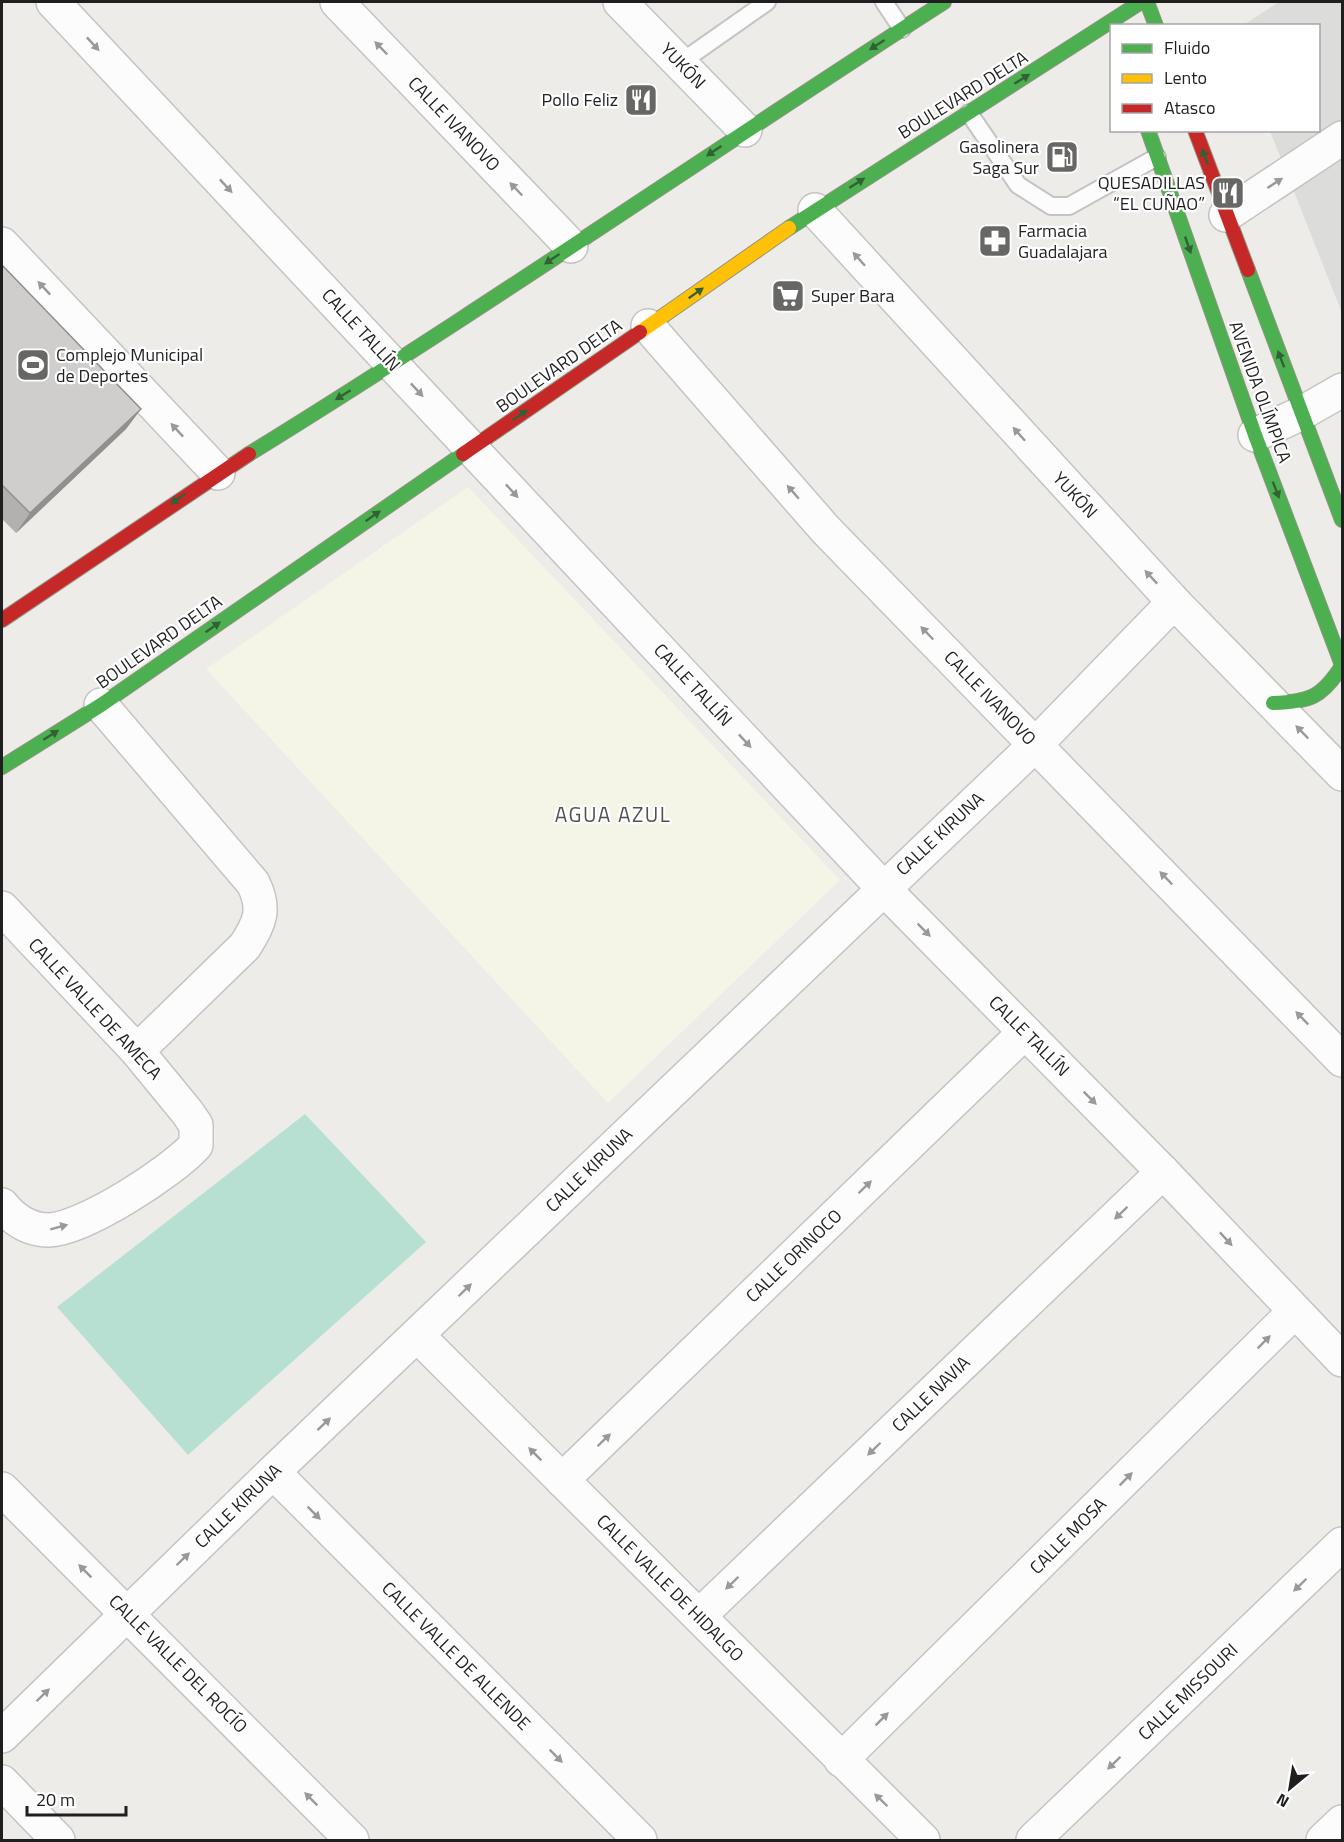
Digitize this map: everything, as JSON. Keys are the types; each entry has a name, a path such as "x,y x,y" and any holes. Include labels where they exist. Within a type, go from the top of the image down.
{"main road":[{"path":"3,616 218,473 393,365 745,130 944,2"},
{"name":"BOULEVARD DELTA","path":"2,767 101,705 814,210 1141,2"},
{"path":"1147,2 1155,24"},
{"name":"AVENIDA OLÍMPICA","path":"1149,132 1255,435 1342,665"},
{"name":"AVENIDA OLÍMPICA","path":"1196,132 1342,520"},
{"path":"1274,703 1298,703 1317,698 1329,687 1342,665"}],"street":[{"name":"CALLE TALLÍN","path":"52,2 883,888 1163,1172 1342,1360"},
{"name":"CALLE IVANOVO","path":"337,2 571,246"},
{"name":"YUKÓN","path":"620,2 745,130"},
{"path":"1226,215 1342,138"},
{"name":"YUKÓN","path":"814,210 1174,602 1342,774"},
{"path":"2,244 218,473"},
{"name":"CALLE IVANOVO","path":"648,326 825,530 1342,1060"},
{"path":"1255,435 1302,414 1342,390"},
{"name":"CALLE KIRUNA","path":"2,1736 273,1472 1036,744 1174,602"},
{"path":"101,705 254,883 261,897 262,914 258,926 245,946 137,1051"},
{"name":"CALLE VALLE DE AMECA","path":"2,909 137,1051 188,1112 196,1125 196,1145 175,1165 129,1197 73,1223 50,1230 18,1221 4,1208"},
{"name":"CALLE ORINOCO","path":"562,1480 1025,1032"},
{"name":"CALLE NAVIA","path":"699,1616 1163,1172"},
{"name":"CALLE MOSA","path":"841,1760 1295,1311"},
{"name":"CALLE VALLE DE HIDALGO","path":"418,1336 923,1840"},
{"name":"CALLE VALLE DE ALLENDE","path":"273,1472 640,1840"},
{"name":"CALLE VALLE DEL ROCÍO","path":"2,1489 352,1840"},
{"name":"CALLE MISSOURI","path":"1033,1840 1342,1544"},
{"path":"2,1782 58,1840"},
{"path":"1323,1840 1342,1822"}],"lane":[{"path":"680,63 767,2"},
{"path":"884,2 902,29"},
{"path":"969,112 1018,185 1051,206 1069,206 1157,158"}],"shaded area":[{"path":"1279,2 1342,2 1342,313 1270,132 1320,132 1320,24 1245,24"},
{"path":"468,487 840,880 608,1103 206,669"}],"green space":[{"path":"305,1114 426,1242 188,1455 57,1307"}],"building":[{"name":"Complejo Municipal de Deportes","path":"2,265 141,409 30,513 2,485"}],"traffic: fast":[{"path":"249,454 511,287 944,2"},
{"path":"789,228 1141,2"},
{"path":"1147,2 1155,24"},
{"path":"1149,132 1255,435 1342,665"},
{"path":"1248,270 1342,520"},
{"path":"2,767 101,705 463,454"},
{"path":"1273,703 1297,701 1314,696 1328,685 1342,666"}],"traffic: slow":[{"path":"640,332 789,228"}],"traffic: jam":[{"path":"1196,132 1248,270"},
{"path":"463,454 640,332"},
{"path":"2,620 249,454"}],"place":[{"name":"Pollo Feliz","path":"641,100"},
{"name":"Gasolinera Saga Sur","path":"1062,157"},
{"name":"QUESADILLAS “EL CUÑAO”","path":"1228,193"},
{"name":"Farmacia Guadalajara","path":"995,241"},
{"name":"Super Bara","path":"788,296"},
{"name":"Complejo Municipal de Deportes","path":"33,365"}],"district":[{"name":"AGUA AZUL","path":"613,815"}]}
